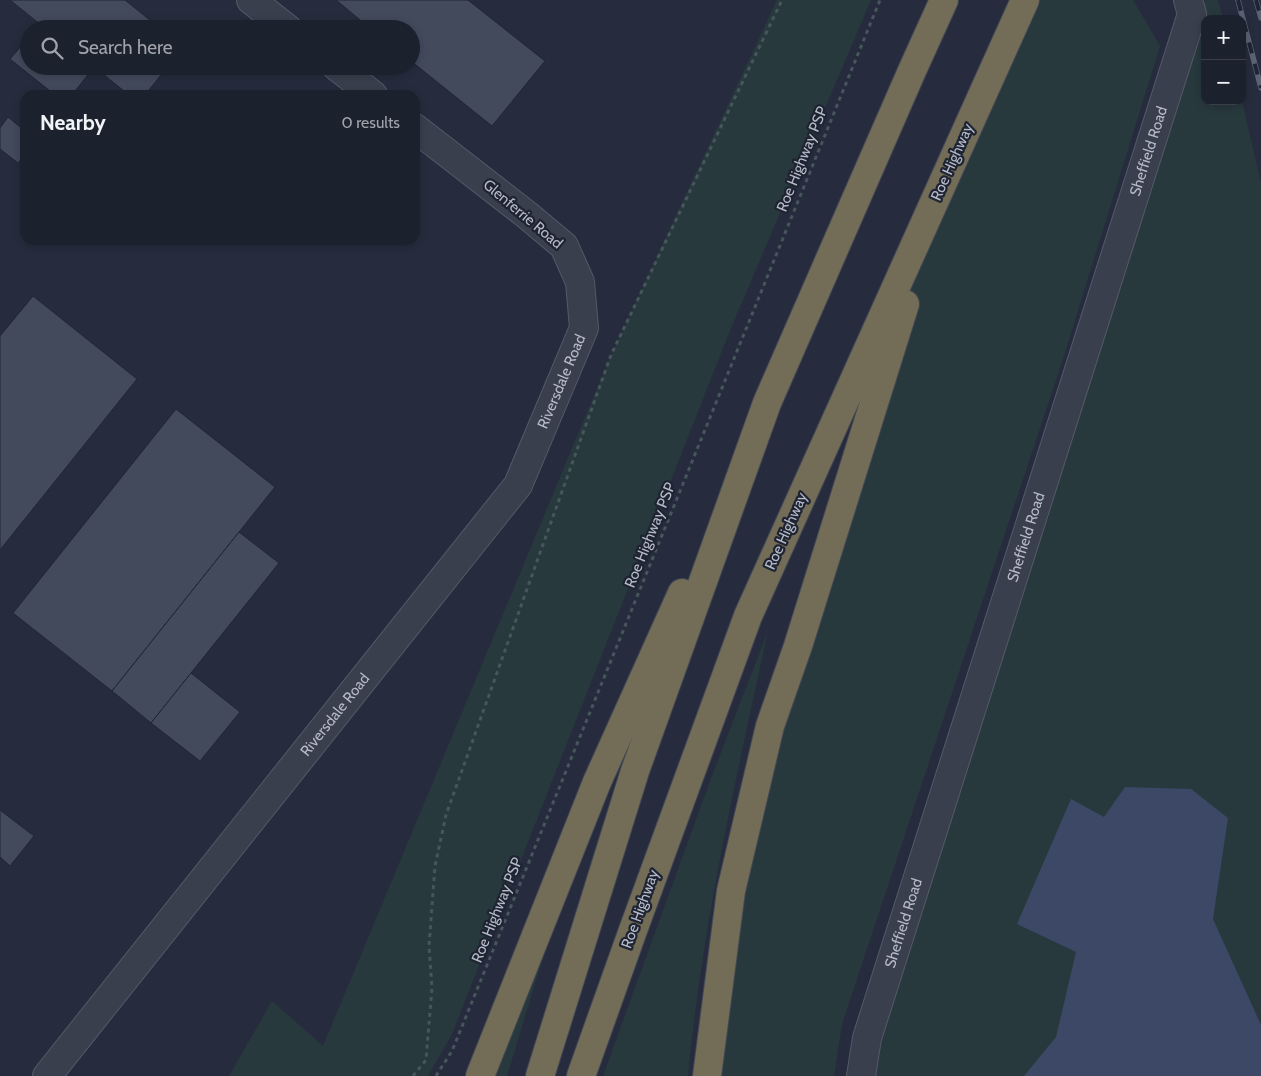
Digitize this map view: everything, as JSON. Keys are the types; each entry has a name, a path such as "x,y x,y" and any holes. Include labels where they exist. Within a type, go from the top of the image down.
{"highway":[{"path":"480,1076 597,782 768,403 944,0"},
{"name":"Roe Highway","path":"581,1076 748,616 1025,0"},
{"path":"707,1076 730,891 770,726 798,646 942,185"},
{"path":"540,1076 635,772 768,403"}],"street":[{"path":"251,0 277,20"},
{"name":"Sheffield Road","path":"860,1076 867,1038 1192,14 1188,0"},
{"path":"347,75 367,90"},
{"name":"Glenferrie Road","path":"420,132 564,246 580,282 584,328"},
{"name":"Riversdale Road","path":"47,1076 518,485 584,328"}],"path":[{"path":"413,1076 426,1060 432,988 429,946 435,866 446,815 611,355 782,0"},
{"name":"Roe Highway PSP","path":"436,1076 452,1051 880,0"}],"shaded area":[{"path":"777,0 871,0 731,328 452,1034 428,1076 229,1076 272,1001 323,1046 611,355"},
{"path":"1025,0 1133,0 1160,46 1063,359 842,1024 834,1076 707,1076 750,807 942,185"},
{"path":"1206,0 1218,0 1222,15 1201,15 1201,105 1243,105 1261,183 1261,1076 861,1076 1192,14"},
{"path":"768,631 721,852 702,964 688,1076 603,1076 710,781"},
{"path":"545,950 507,1076 492,1076"}],"water":[{"path":"1125,787 1191,789 1228,818 1213,919 1261,1025 1261,1076 1024,1076 1056,1037 1076,952 1017,924 1071,799 1104,817"}],"building":[{"path":"10,0 125,0 150,20 35,20"},
{"path":"336,0 468,0 545,61 492,126 420,68 420,20 360,20"},
{"path":"20,47 20,67 10,59"},
{"path":"30,75 88,75 76,90 49,90"},
{"path":"104,75 161,75 149,90 123,90"},
{"path":"8,117 20,127 20,161 18,163 0,149 0,128"},
{"path":"33,296 137,379 0,550 0,336"},
{"path":"176,409 275,487 112,691 13,613"},
{"path":"239,532 279,563 151,723 112,691"},
{"path":"191,673 240,712 200,761 151,723"},
{"path":"0,810 34,836 10,866 0,857"}],"railway":[{"path":"1238,0 1261,88"},
{"path":"1256,0 1261,18"}]}
